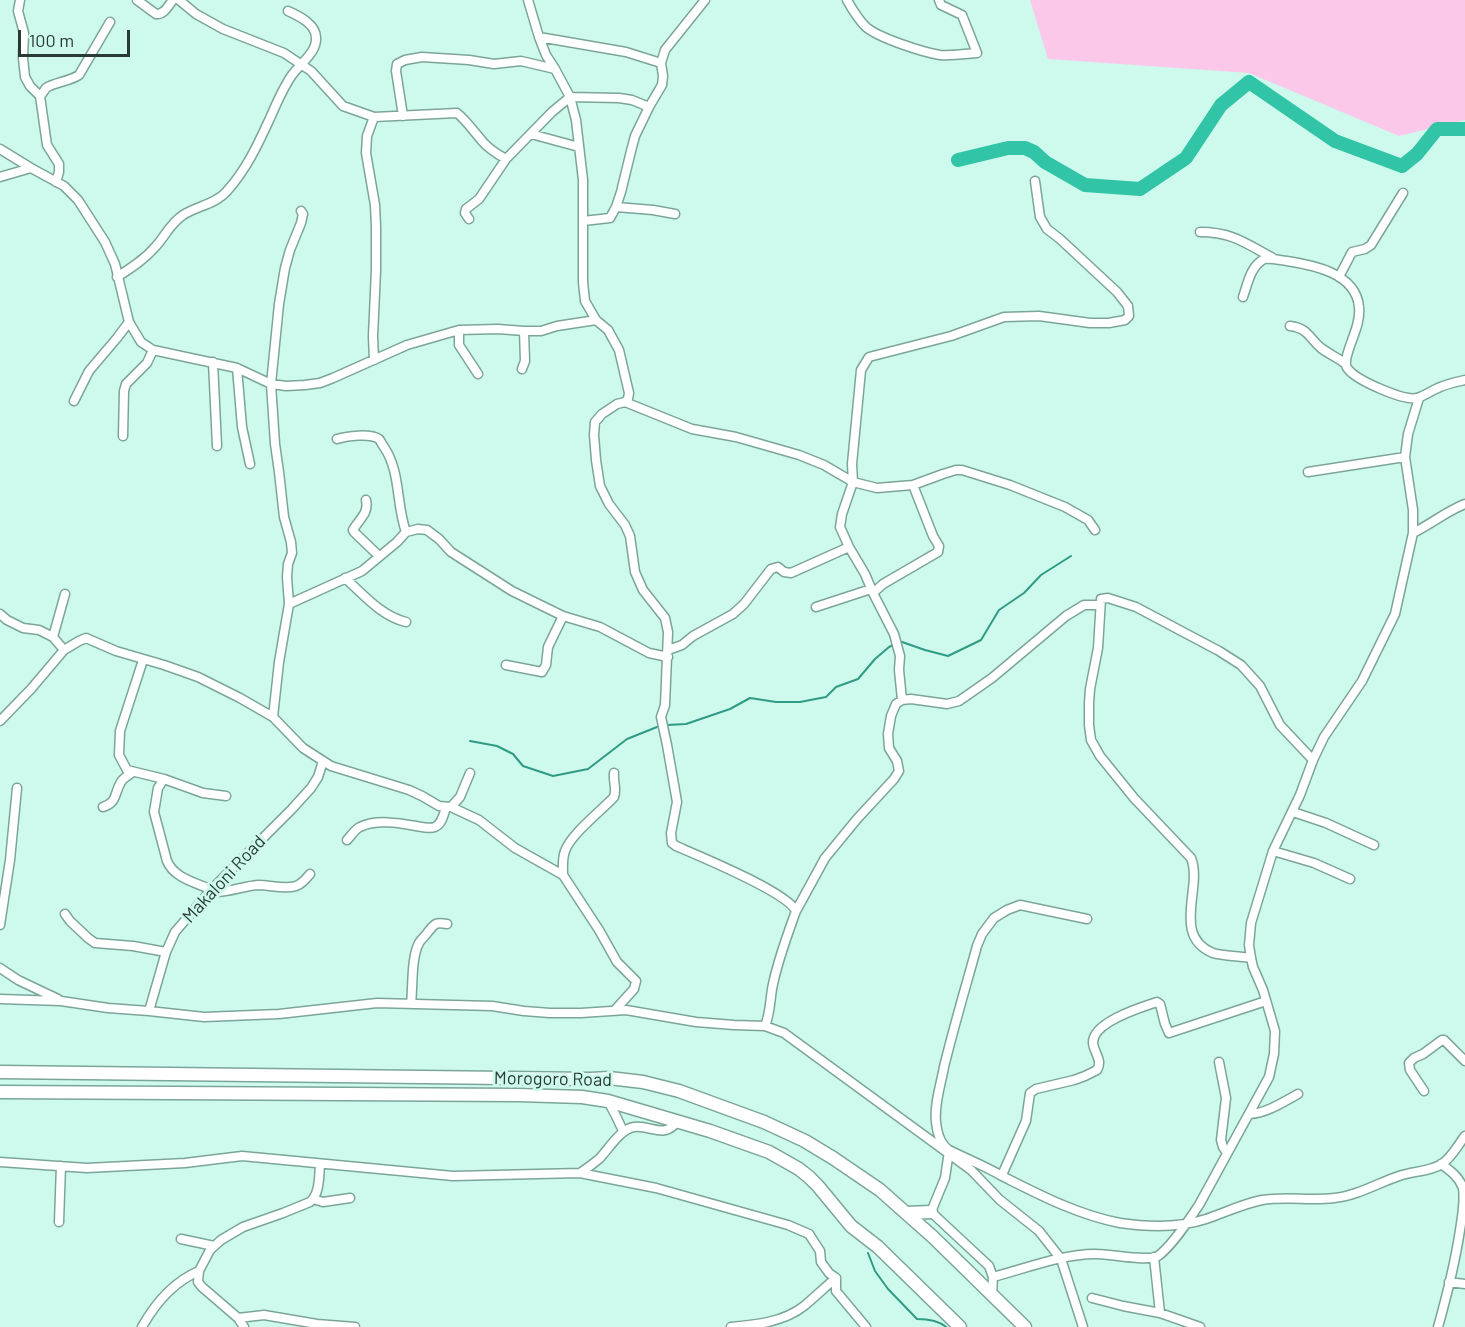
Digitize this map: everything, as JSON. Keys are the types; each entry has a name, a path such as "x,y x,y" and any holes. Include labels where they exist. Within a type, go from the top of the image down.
{"highway":[{"name":"Morogoro Road","path":"0,1072 609,1078 643,1082 679,1091 764,1122 805,1141 857,1173 906,1213 1025,1327"},
{"name":"Morogoro Road","path":"0,1092 518,1095 582,1097 608,1101 759,1148 799,1169 818,1186 851,1226 878,1247 960,1327"},
{"path":"906,1213 931,1212"}],"street":[{"path":"20,0 18,11 24,33 25,77 40,96 47,145 59,164 56,182"},
{"path":"137,0 158,15 173,0"},
{"path":"179,0 196,14 223,29 284,53 311,71 343,106 375,117 457,113 467,121 483,143 506,159"},
{"path":"528,0 539,38 570,98 576,120 583,180 585,301 596,320 608,330 619,350 629,393 625,402"},
{"path":"583,221 610,218 621,192 635,136 662,85 661,63 664,50 705,0"},
{"path":"847,0 866,26 883,37 940,55 977,53 962,15 941,5 939,0"},
{"path":"117,277 141,261 157,245 165,232 184,214 225,193 241,173 259,143 290,78 315,49 314,30 303,18 288,11"},
{"path":"40,96 54,84 70,80 78,75 110,22"},
{"path":"539,38 626,52 661,63"},
{"path":"403,116 396,71 397,64 405,60 422,57 494,64 521,61 555,69"},
{"path":"469,219 465,213 466,209 479,199 506,159 552,112 570,98 618,98 632,100 649,107"},
{"path":"374,360 376,227 375,205 366,153 367,136 375,117"},
{"path":"531,135 579,147"},
{"path":"0,149 64,186 78,200 105,242 115,264 129,322 141,342 153,350 237,368 271,384 296,386 320,383 408,345 459,330 541,331 596,320"},
{"path":"0,177 31,168"},
{"path":"902,700 900,656 894,634 840,527 853,482 852,464 861,370 869,357 951,336 1004,317 1039,316 1090,323 1109,323 1125,320 1129,316 1128,306 1117,292 1060,238 1047,229 1040,217 1035,181"},
{"path":"1340,277 1352,252 1368,248 1403,194"},
{"path":"616,207 675,214"},
{"path":"273,717 289,604 287,577 292,553 283,508 275,444 271,384 280,295 290,250 301,224 302,211"},
{"path":"1200,232 1232,236 1276,260"},
{"path":"1243,297 1256,265 1264,259 1314,266 1332,272 1355,293 1359,306 1358,321 1346,357 1348,369 1367,382 1406,398 1419,398 1439,387 1465,380"},
{"path":"74,401 89,370 129,322"},
{"path":"1290,326 1302,328 1320,347 1346,364"},
{"path":"459,330 459,345 478,374"},
{"path":"522,369 525,361 524,332"},
{"path":"123,435 126,384 147,363 153,350"},
{"path":"213,362 217,446"},
{"path":"237,368 242,427 250,464"},
{"path":"993,1277 1086,1254 1154,1257 1167,1247 1187,1224 1209,1190 1269,1077 1274,1054 1275,1031 1251,958 1249,945 1251,923 1273,851 1293,812 1312,760 1324,736 1362,681 1393,620 1413,533 1413,510 1405,457 1408,434 1419,398"},
{"path":"796,911 792,904 776,894 672,843 671,833 677,802 661,717 665,705 668,632 665,618 643,590 635,572 630,536 625,525 609,504 600,486 594,435 595,422 602,414 617,404 625,402 692,429 736,437 799,454 853,482 877,488 913,485 962,470 1010,485 1065,507 1088,520 1095,530"},
{"path":"337,439 372,436 379,440 390,456 406,532"},
{"path":"1308,472 1405,457"},
{"path":"816,607 872,591 938,552 939,546 913,485"},
{"path":"366,500 366,513 354,532 379,556"},
{"path":"1413,533 1465,504"},
{"path":"289,604 362,570 406,532 418,529 427,530 440,539 450,552 512,591 563,616 600,627 649,653 668,654 693,636 733,614 744,604 771,569 778,567 784,572 791,573 849,548"},
{"path":"345,578 380,610 406,622"},
{"path":"53,637 66,594"},
{"path":"1251,958 1212,952 1196,938 1192,932 1190,916 1194,874 1191,858 1134,798 1100,756 1091,740 1089,703 1098,648 1101,599 1106,597 1130,604 1241,665 1255,680 1280,725 1312,760"},
{"path":"765,1026 769,1017 780,953 796,911 825,858 899,771 897,761 889,748 888,734 896,704 902,700 911,699 947,704 959,701 992,678 1066,615 1084,605 1100,605"},
{"path":"0,614 23,628 39,630 53,637 64,650"},
{"path":"506,665 542,672 546,665 548,647 563,616"},
{"path":"0,721 64,650 86,638 116,651 198,677 273,717 303,748 331,766 409,790 439,806 451,808 479,820 515,848 563,875 617,962 636,981 634,989 615,1010"},
{"path":"143,660 120,731 119,754 127,770 164,779 203,793 226,796"},
{"name":"Makaloni Road","path":"149,1011 166,952 175,932 212,889 311,788 318,777 323,761"},
{"path":"103,807 110,804 122,780 133,772"},
{"path":"347,840 358,828 377,823 435,827 460,797 470,773"},
{"path":"563,875 562,862 565,850 614,797 616,788 613,781 614,773"},
{"path":"164,779 158,788 154,812 169,866 183,878 216,892 223,892 258,885 295,886 302,883 310,874"},
{"path":"0,925 10,860 17,788"},
{"path":"1293,812 1326,823 1374,845"},
{"path":"1273,851 1314,863 1350,879"},
{"path":"1083,1327 1061,1259 1039,1231 1000,1200 971,1170 943,1146 936,1120 952,1033 977,946 982,934 994,918 1020,905 1088,919"},
{"path":"65,914 95,943 133,946 166,952"},
{"path":"411,1004 414,956 417,947 432,927 438,923 447,924"},
{"path":"0,968 18,980 61,1001"},
{"path":"0,999 61,1001 204,1017 279,1014 377,1003 492,1006 550,1013 637,1011 696,1022 765,1026 783,1033 949,1151 1033,1192 1085,1213 1119,1222 1156,1226 1187,1224 1204,1220 1251,1202 1277,1198 1338,1198 1401,1175 1441,1164 1465,1136"},
{"path":"1002,1175 1026,1121 1030,1093 1036,1089 1074,1080 1097,1070 1100,1063 1094,1040 1101,1028 1122,1015 1158,1002 1169,1033 1266,1000"},
{"path":"1424,1091 1410,1070 1411,1060 1444,1040 1465,1061"},
{"path":"1219,1062 1226,1098 1221,1140 1222,1147 1227,1153"},
{"path":"1250,1114 1276,1106 1298,1094"},
{"path":"608,1101 623,1131"},
{"path":"580,1173 598,1160 623,1131 633,1127 664,1132 677,1122"},
{"path":"949,1151 945,1178 931,1212 991,1270 992,1295"},
{"path":"0,1162 87,1168 185,1163 242,1156 453,1176 580,1173 656,1188 788,1225 809,1234 820,1251 821,1262 836,1278"},
{"path":"244,1327 238,1318 198,1282 200,1271 210,1250 221,1240 243,1227 310,1202 317,1189 320,1164"},
{"path":"1438,1327 1464,1209 1464,1194 1459,1179 1441,1164"},
{"path":"59,1222 60,1166"},
{"path":"313,1199 323,1202 350,1198"},
{"path":"181,1239 214,1246"},
{"path":"1154,1257 1160,1313"},
{"path":"142,1327 166,1293 187,1276 200,1271"},
{"path":"731,1327 772,1321 791,1314 803,1307 836,1278"},
{"path":"836,1278 836,1291 866,1327"},
{"path":"1449,1282 1465,1284"},
{"path":"1092,1298 1160,1313 1200,1327"},
{"path":"238,1318 264,1315 317,1324 355,1327"}],"shaded area":[{"path":"1030,0 1465,0 1465,120 1399,136 1249,73 1048,59"}],"waterway":[{"path":"958,160 1008,148 1025,148 1085,185 1140,189 1186,158 1221,105 1249,82 1335,141 1402,166 1417,154 1437,129 1465,129"},
{"path":"898,643 902,642 948,656 981,640 999,610 1024,593 1041,575 1071,556"},
{"path":"667,725 686,724 730,709 750,698 776,702 800,702 826,697 836,687 858,679 875,659 893,645"},
{"path":"470,741 497,746 513,754 523,766 553,776 588,769 627,739 657,727"},
{"path":"868,1253 875,1271 888,1289 917,1319 936,1321 946,1327"}]}
